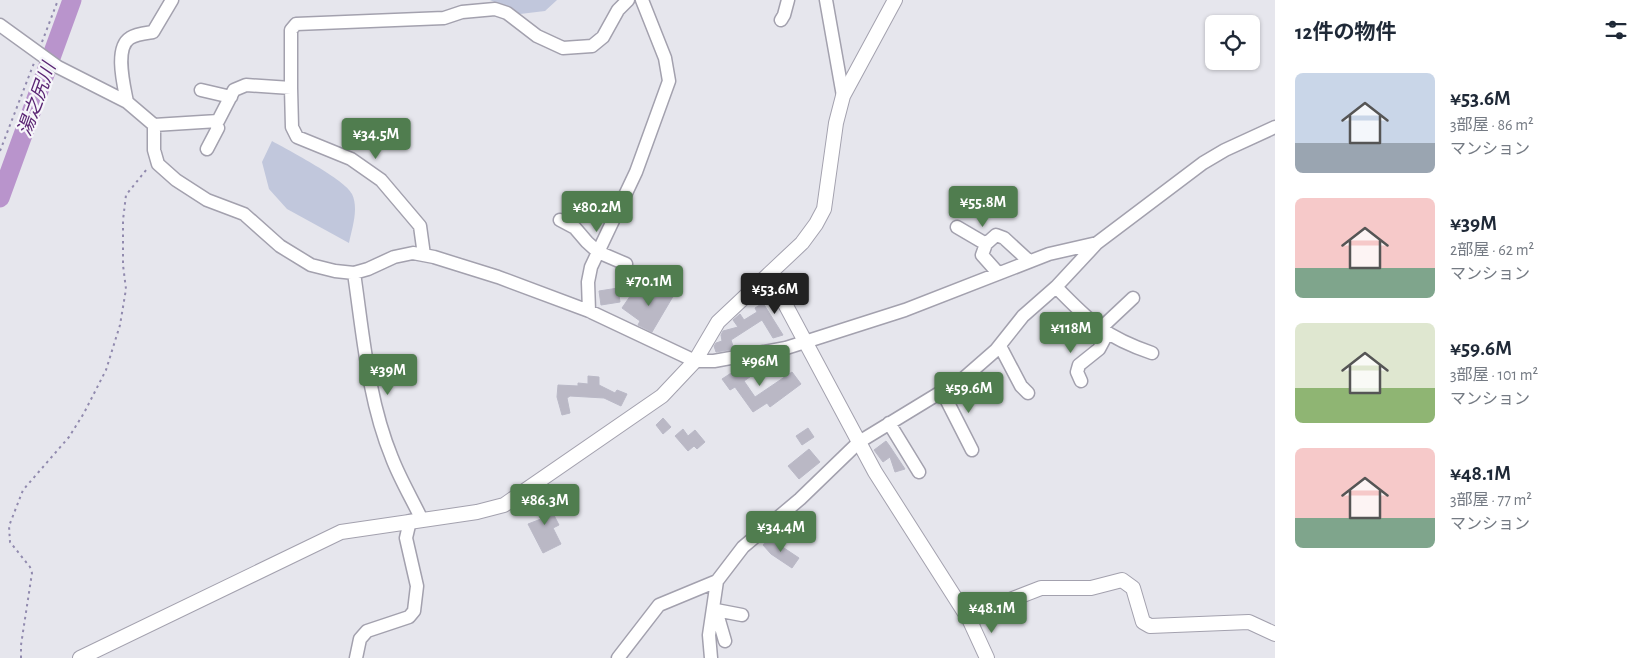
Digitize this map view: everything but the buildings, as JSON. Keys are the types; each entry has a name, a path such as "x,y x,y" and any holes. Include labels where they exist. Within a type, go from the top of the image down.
{"street":[{"path":"127,102 121,61 122,47 130,37 153,32 172,0"},
{"path":"424,255 420,226 381,180 352,159 297,137 292,127 291,30 296,24 444,18 462,12 495,9 507,13 537,36 562,48 592,46 603,38 618,10 628,0"},
{"path":"589,312 588,282 591,267 636,172 669,82 665,58 642,0"},
{"path":"781,20 788,0"},
{"path":"826,0 844,96"},
{"path":"80,658 341,532 477,512 504,505 662,396 695,362 718,322 802,243 816,224 824,209 836,123 844,96 895,0"},
{"path":"0,25 58,67 127,102 154,125 218,121 234,90 246,85 291,88"},
{"path":"200,90 231,97"},
{"path":"207,149 218,128 215,122"},
{"path":"154,125 154,150 158,164 176,180 208,200 244,214 280,246 311,265 336,272 354,273 394,257 413,253 424,255 498,277 589,312 695,362 747,356 806,342 905,310 1049,254 1097,243"},
{"path":"618,658 659,605 716,581 743,547 800,499 859,442 964,378 1000,346 1022,316 1056,287 1097,243 1203,163 1225,150 1275,127"},
{"path":"560,220 575,228 598,252 626,264"},
{"path":"957,227 986,244"},
{"path":"998,273 982,255 986,244 996,236 1004,238 1029,261"},
{"path":"354,273 372,390 383,432 416,521"},
{"path":"769,274 875,472 970,621 987,658"},
{"path":"1056,287 1086,318 1104,332 1127,344 1152,353"},
{"path":"1081,382 1077,372 1078,366 1099,349 1104,332 1133,298"},
{"path":"1000,346 1021,386 1028,393"},
{"path":"942,391 972,450"},
{"path":"889,422 919,472"},
{"path":"356,658 360,639 368,631 409,617 414,611 418,586 406,538 416,521"},
{"path":"970,621 1010,600 1041,588 1091,588 1122,580 1133,588 1143,622 1150,626 1249,622 1275,634"},
{"path":"711,658 709,635 714,610 716,581"},
{"path":"714,610 742,615"},
{"path":"714,610 724,641"}],"path":[{"path":"0,151 58,0"},
{"path":"21,658 20,645 32,573 30,567 10,542 9,526 23,490 69,437 84,413 106,370 120,325 126,289 123,265 123,220 126,194 156,158"}],"shaded area":[{"path":"490,0 557,0 545,11 520,14"},
{"path":"272,141 328,173 352,194 355,212 349,243 287,209 269,189 262,162"}],"waterway":[{"name":"湯之尻川","path":"0,198 72,0"}]}
